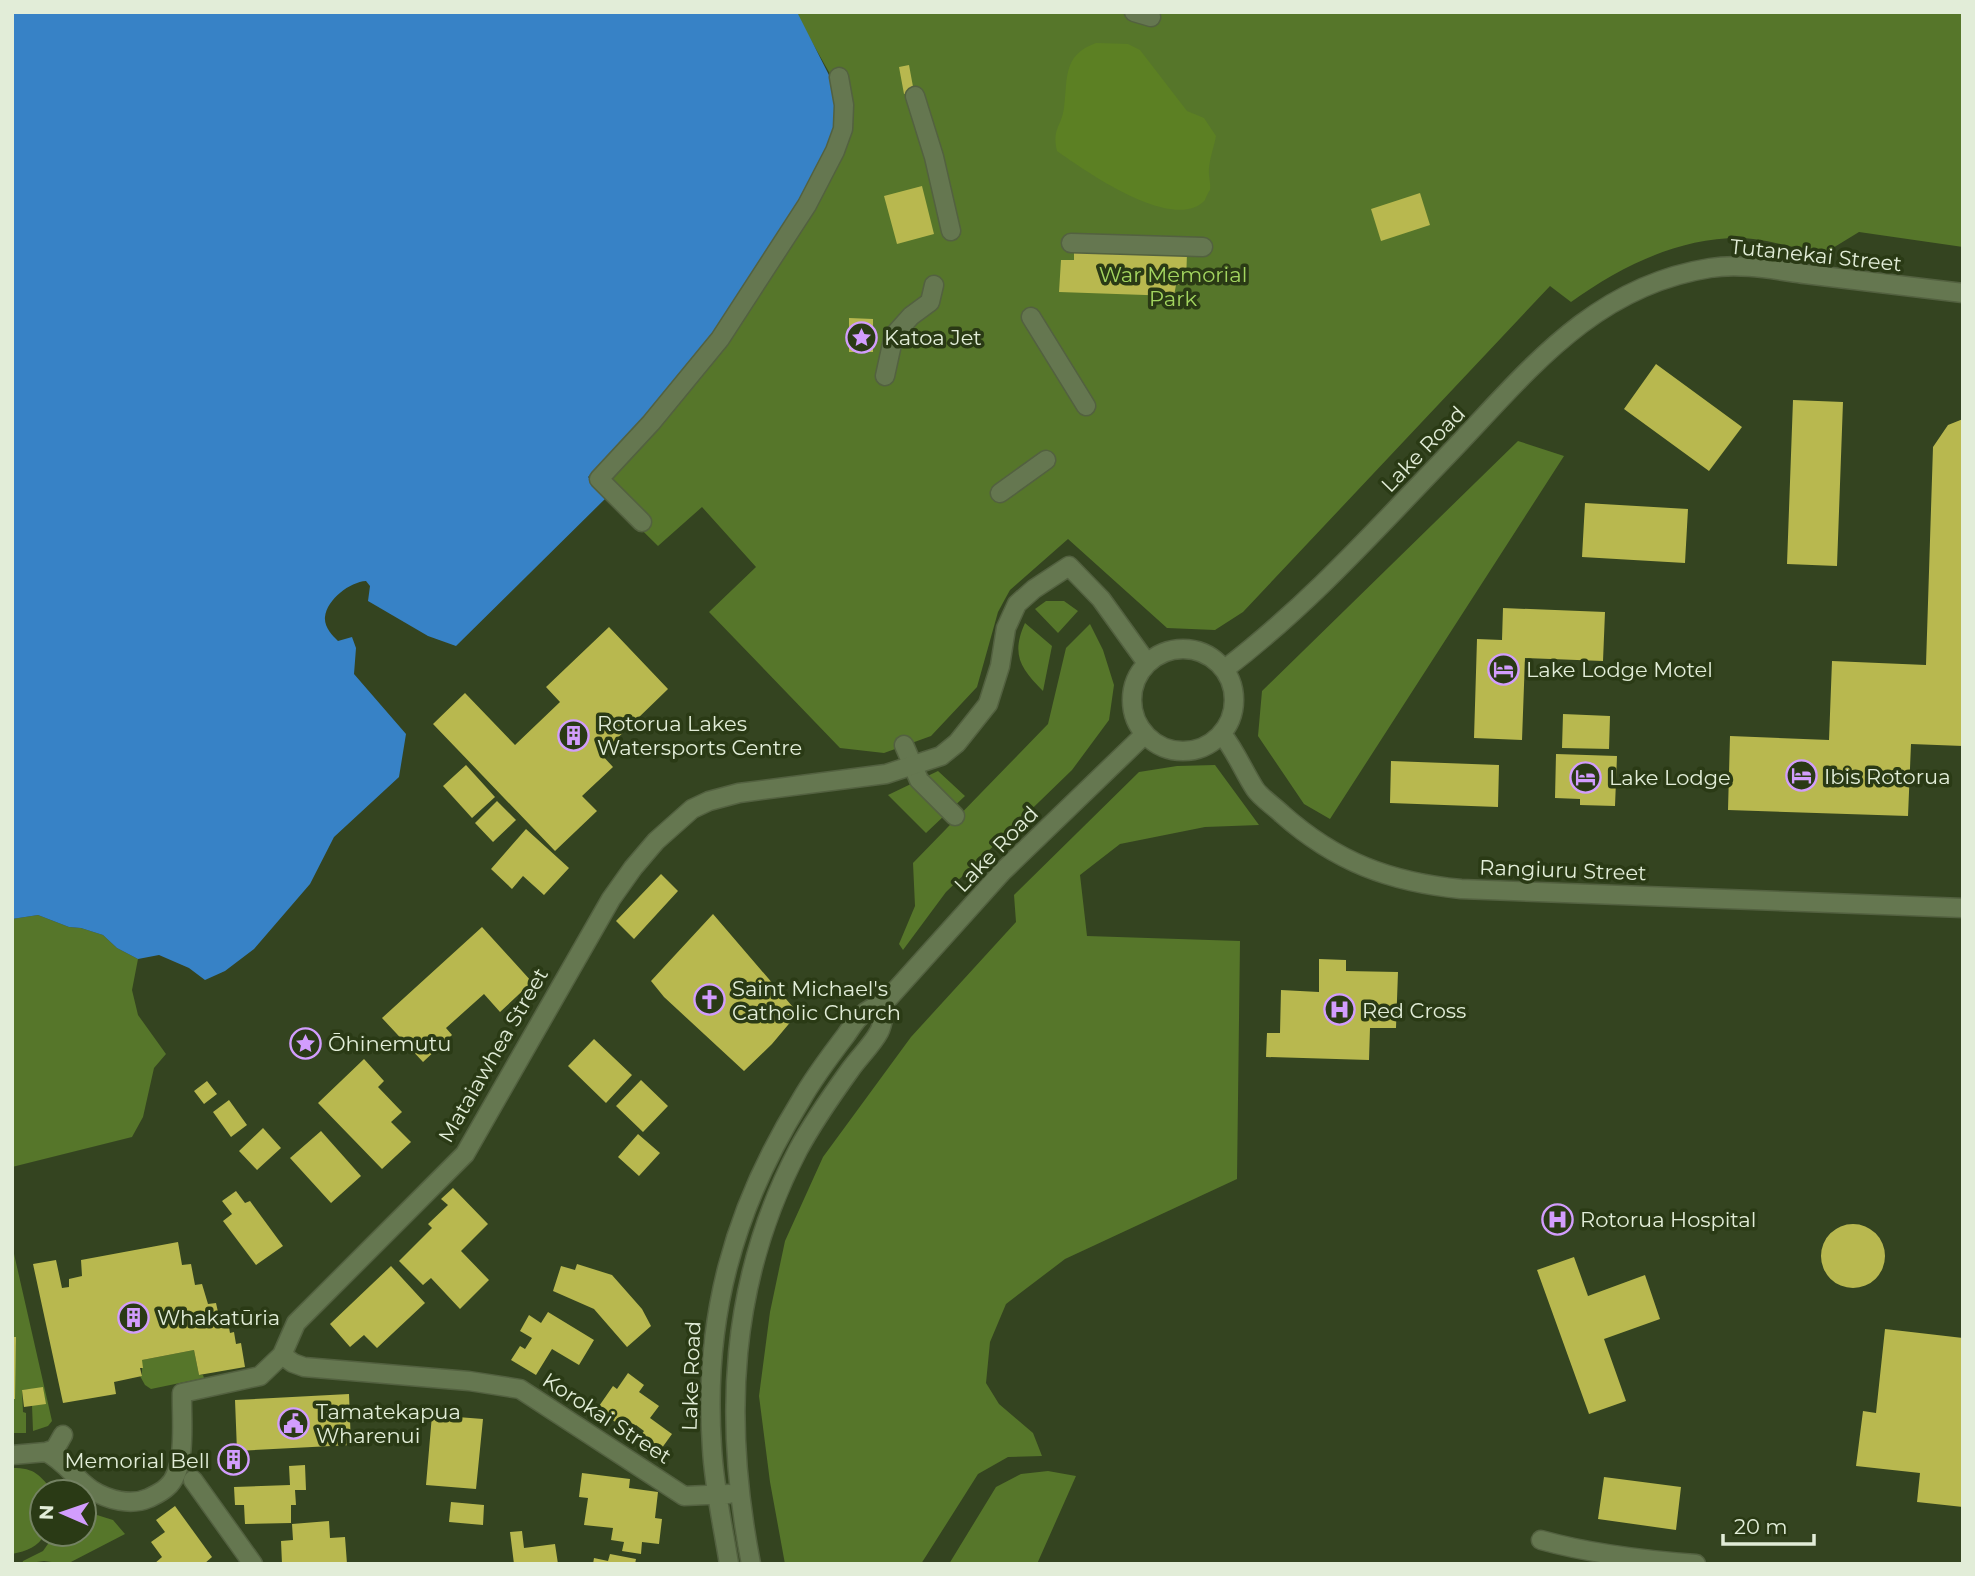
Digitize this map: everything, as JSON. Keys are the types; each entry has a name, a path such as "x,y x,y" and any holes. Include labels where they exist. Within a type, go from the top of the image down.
{"street":[{"path":"1134,12 1152,17"},
{"path":"642,522 598,479 651,423 720,339 807,205 835,151 843,129 844,105 839,77"},
{"path":"915,96 934,157 951,231"},
{"path":"1071,243 1203,247"},
{"name":"Tutanekai Street","path":"1666,278 1713,267 1762,268 1963,293"},
{"name":"Lake Road","path":"1224,669 1285,622 1320,589 1520,378 1580,323 1621,296 1666,278"},
{"path":"885,376 894,335 911,316 930,302 934,285"},
{"path":"1031,317 1086,405"},
{"path":"1000,493 1046,460"},
{"name":"Mataiawhea Street","path":"12,1455 55,1450 63,1435 65,1453 72,1470 90,1488 132,1503 167,1488 181,1457 181,1393 260,1376 282,1355 296,1323 465,1154 611,899 644,854 692,809 739,793 886,774 941,756 984,712 993,694 1006,628 1017,604 1069,566 1101,599 1147,663"},
{"path":"1179,649 1196,650 1212,657 1224,669 1232,685 1234,702 1231,719 1222,734 1198,750 1184,752 1169,750 1144,735 1136,721 1132,698 1138,676 1147,663 1161,653 1179,649"},
{"name":"Rangiuru Street","path":"1222,734 1237,753 1256,791 1303,833 1333,852 1388,877 1461,889 1963,908"},
{"name":"Lake Road","path":"729,1564 717,1495 710,1408 712,1355 724,1274 752,1193 780,1134 807,1089 862,1015 886,1001 1002,872 1144,735"},
{"path":"904,746 919,780 955,816"},
{"name":"Lake Road","path":"751,1564 739,1491 735,1438 739,1331 748,1280 763,1231 799,1149 821,1111 880,1031 886,1001"},
{"path":"724,1274 748,1280"},
{"name":"Korokai Street","path":"282,1355 304,1367 469,1381 520,1389 684,1496 739,1491"},
{"path":"192,1480 253,1564"},
{"path":"1541,1540 1568,1548 1637,1559 1696,1564"}],"green space":[{"name":"War Memorial Park","path":"795,12 1963,12 1963,247 1859,232 1823,254 1759,240 1716,239 1672,249 1629,266 1571,302 1550,286 1243,612 1215,630 1167,628 1068,539 1010,590 998,612 977,687 931,736 884,753 840,748 709,612 756,567 702,507 658,546 589,478 654,411 834,81"},
{"path":"1096,43 1128,44 1140,50 1187,111 1204,118 1216,136 1209,168 1210,190 1205,200 1191,208 1173,209 1152,204 1108,184 1057,151 1056,133 1063,115 1069,69 1077,54"},
{"path":"1518,441 1564,456 1330,819 1304,804 1258,736 1262,691"},
{"path":"1046,601 1064,601 1078,611 1058,633 1035,609"},
{"path":"1025,623 1052,646 1043,691 1020,660 1019,643"},
{"path":"1090,624 1103,650 1114,685 1109,720 1072,770 946,892 903,950 899,944 915,906 913,863 1048,724 1066,648"},
{"path":"1215,765 1259,825 1205,827 1120,844 1080,875 1087,936 1240,941 1237,1179 1065,1259 1006,1304 990,1342 986,1383 999,1404 1033,1433 1042,1456 1008,1457 978,1474 921,1564 785,1564 770,1482 759,1396 770,1312 785,1241 823,1157 911,1037 1016,922 1014,895 1139,772 1177,766"},
{"path":"938,771 965,796 926,833 888,795"},
{"path":"38,915 69,927 103,935 117,948 138,959 132,990 138,1015 166,1054 154,1068 143,1117 132,1137 12,1167 12,919"},
{"path":"12,1245 52,1421 48,1426 33,1431 32,1405 45,1403 43,1388 22,1390 26,1433 12,1433 16,1338 12,1337"},
{"path":"194,1350 199,1375 204,1378 151,1389 145,1385 140,1376 142,1360"},
{"path":"12,1468 27,1469 41,1478 28,1478 28,1548 32,1548 12,1554"},
{"path":"1048,1471 1076,1476 1037,1564 949,1564 996,1487 1021,1474"},
{"path":"98,1515 113,1520 125,1534 98,1548"},
{"path":"45,1548 98,1548 67,1564 44,1561 22,1564"}],"water":[{"path":"12,12 797,12 833,83 837,110 834,140 796,212 740,300 654,411 588,477 607,497 456,646 428,636 368,601 370,586 366,581 347,588 330,604 325,617 329,630 338,641 352,637 356,648 354,674 406,734 399,777 334,837 310,884 254,949 225,971 205,980 189,968 159,955 138,959 117,948 103,935 81,928 69,927 38,915 12,919"}],"building":[{"path":"909,65 914,92 904,94 899,67"},
{"path":"922,186 934,234 897,244 884,196"},
{"path":"1420,193 1430,225 1381,241 1371,209"},
{"path":"1074,249 1187,253 1186,284 1176,285 1174,296 1059,292 1061,260 1074,260"},
{"path":"849,318 873,319 873,352 849,352"},
{"path":"1656,364 1742,427 1709,471 1624,409"},
{"path":"1793,400 1843,402 1837,566 1787,564"},
{"path":"1963,419 1963,746 1911,744 1908,816 1728,810 1730,736 1829,740 1832,661 1926,665 1933,447 1948,425"},
{"path":"1585,503 1688,509 1685,563 1582,557"},
{"path":"1503,608 1605,612 1603,661 1525,658 1522,740 1474,738 1477,639 1502,640"},
{"name":"Rotorua Lakes Watersports Centre","path":"609,627 668,689 601,754 613,767 582,796 597,811 555,851 433,724 465,693 515,745 560,702 546,687"},
{"path":"1563,714 1610,716 1609,749 1562,748"},
{"name":"Lake Lodge","path":"1556,754 1617,756 1615,806 1580,805 1580,799 1555,798"},
{"path":"1391,761 1499,765 1498,807 1390,803"},
{"path":"466,765 495,797 472,818 443,786"},
{"path":"497,801 516,820 493,842 475,823"},
{"path":"526,829 569,868 544,895 523,876 512,889 491,869"},
{"path":"661,874 678,891 634,939 616,921"},
{"path":"713,914 798,1013 744,1071 664,997 651,981"},
{"path":"482,927 532,982 500,1012 484,994 446,1028 452,1035 423,1062 382,1018"},
{"name":"Red Cross","path":"1319,959 1346,960 1346,971 1398,972 1396,1028 1370,1028 1369,1060 1266,1057 1267,1033 1280,1033 1281,990 1319,992"},
{"path":"594,1039 632,1075 606,1103 568,1066"},
{"path":"364,1059 384,1081 378,1087 402,1112 391,1122 411,1142 382,1169 318,1103"},
{"path":"641,1080 668,1106 643,1132 616,1106"},
{"path":"207,1081 217,1094 204,1104 194,1091"},
{"path":"229,1100 247,1125 231,1137 213,1112"},
{"path":"263,1128 281,1148 257,1170 239,1151"},
{"path":"321,1131 361,1176 331,1203 290,1158"},
{"path":"638,1134 660,1153 639,1176 618,1157"},
{"path":"453,1188 488,1224 461,1251 489,1280 460,1309 431,1278 423,1285 399,1261 432,1228 428,1224 448,1205 441,1199"},
{"path":"236,1191 245,1203 250,1201 283,1246 256,1265 223,1221 232,1214 222,1201"},
{"path":"1853,1224 1871,1230 1879,1238 1885,1256 1879,1274 1871,1282 1853,1288 1835,1282 1827,1274 1821,1256 1827,1238 1835,1230"},
{"name":"Whakatūria","path":"178,1242 182,1265 191,1264 195,1285 202,1284 208,1304 216,1303 218,1312 222,1312 224,1323 228,1322 230,1333 234,1332 236,1344 241,1343 245,1367 199,1375 194,1350 142,1360 142,1376 114,1382 116,1394 63,1403 33,1264 56,1260 62,1288 69,1287 69,1279 82,1276 81,1260"},
{"path":"1574,1257 1588,1296 1645,1275 1660,1319 1604,1339 1626,1401 1589,1414 1537,1270"},
{"path":"577,1264 612,1275 642,1309 651,1326 627,1347 594,1309 553,1291 561,1266 575,1270"},
{"path":"391,1266 425,1303 377,1348 364,1335 350,1347 330,1324"},
{"path":"548,1312 594,1340 579,1365 552,1349 536,1375 511,1360 520,1346 525,1349 532,1338 520,1331 529,1315 541,1323"},
{"path":"1885,1329 1963,1338 1963,1507 1917,1502 1920,1473 1856,1466 1863,1411 1876,1413"},
{"path":"12,1337 16,1337 15,1399 12,1399"},
{"path":"628,1373 644,1385 639,1392 659,1406 650,1418 672,1434 659,1452 640,1437 644,1431 636,1425 631,1433 597,1409 613,1386 617,1389"},
{"path":"43,1387 46,1404 24,1407 22,1390"},
{"name":"Tamatekapua Wharenui","path":"349,1394 351,1445 237,1451 235,1400"},
{"path":"432,1415 483,1419 476,1489 426,1485"},
{"path":"305,1465 306,1490 295,1490 296,1505 291,1505 291,1523 245,1524 244,1505 235,1505 234,1487 290,1485 289,1466"},
{"path":"582,1473 630,1479 629,1488 658,1492 655,1518 662,1519 659,1544 642,1542 641,1554 622,1551 624,1542 611,1540 613,1528 584,1525 588,1498 579,1497"},
{"path":"1604,1477 1681,1487 1676,1530 1598,1519"},
{"path":"451,1502 484,1505 483,1525 449,1522"},
{"path":"175,1506 212,1557 204,1564 154,1564 162,1557 151,1542 165,1532 156,1520"},
{"path":"329,1521 330,1538 345,1537 347,1564 282,1564 281,1541 293,1540 292,1524"},
{"path":"522,1531 524,1548 555,1544 558,1564 514,1564 510,1532"},
{"path":"610,1554 636,1559 635,1564 593,1564 594,1558 608,1561"}],"place":[{"name":"Katoa Jet","path":"861,337"},
{"name":"Lake Lodge Motel","path":"1503,669"},
{"name":"Rotorua Lakes Watersports Centre","path":"574,735"},
{"name":"Ibis Rotorua","path":"1801,776"},
{"name":"Lake Lodge","path":"1586,777"},
{"name":"Saint Michael's Catholic Church","path":"709,1000"},
{"name":"Red Cross","path":"1339,1010"},
{"name":"Ōhinemutu","path":"305,1043"},
{"name":"Rotorua Hospital","path":"1557,1219"},
{"name":"Whakatūria","path":"134,1317"},
{"name":"Tamatekapua Wharenui","path":"293,1423"},
{"name":"Memorial Bell","path":"233,1460"}]}
